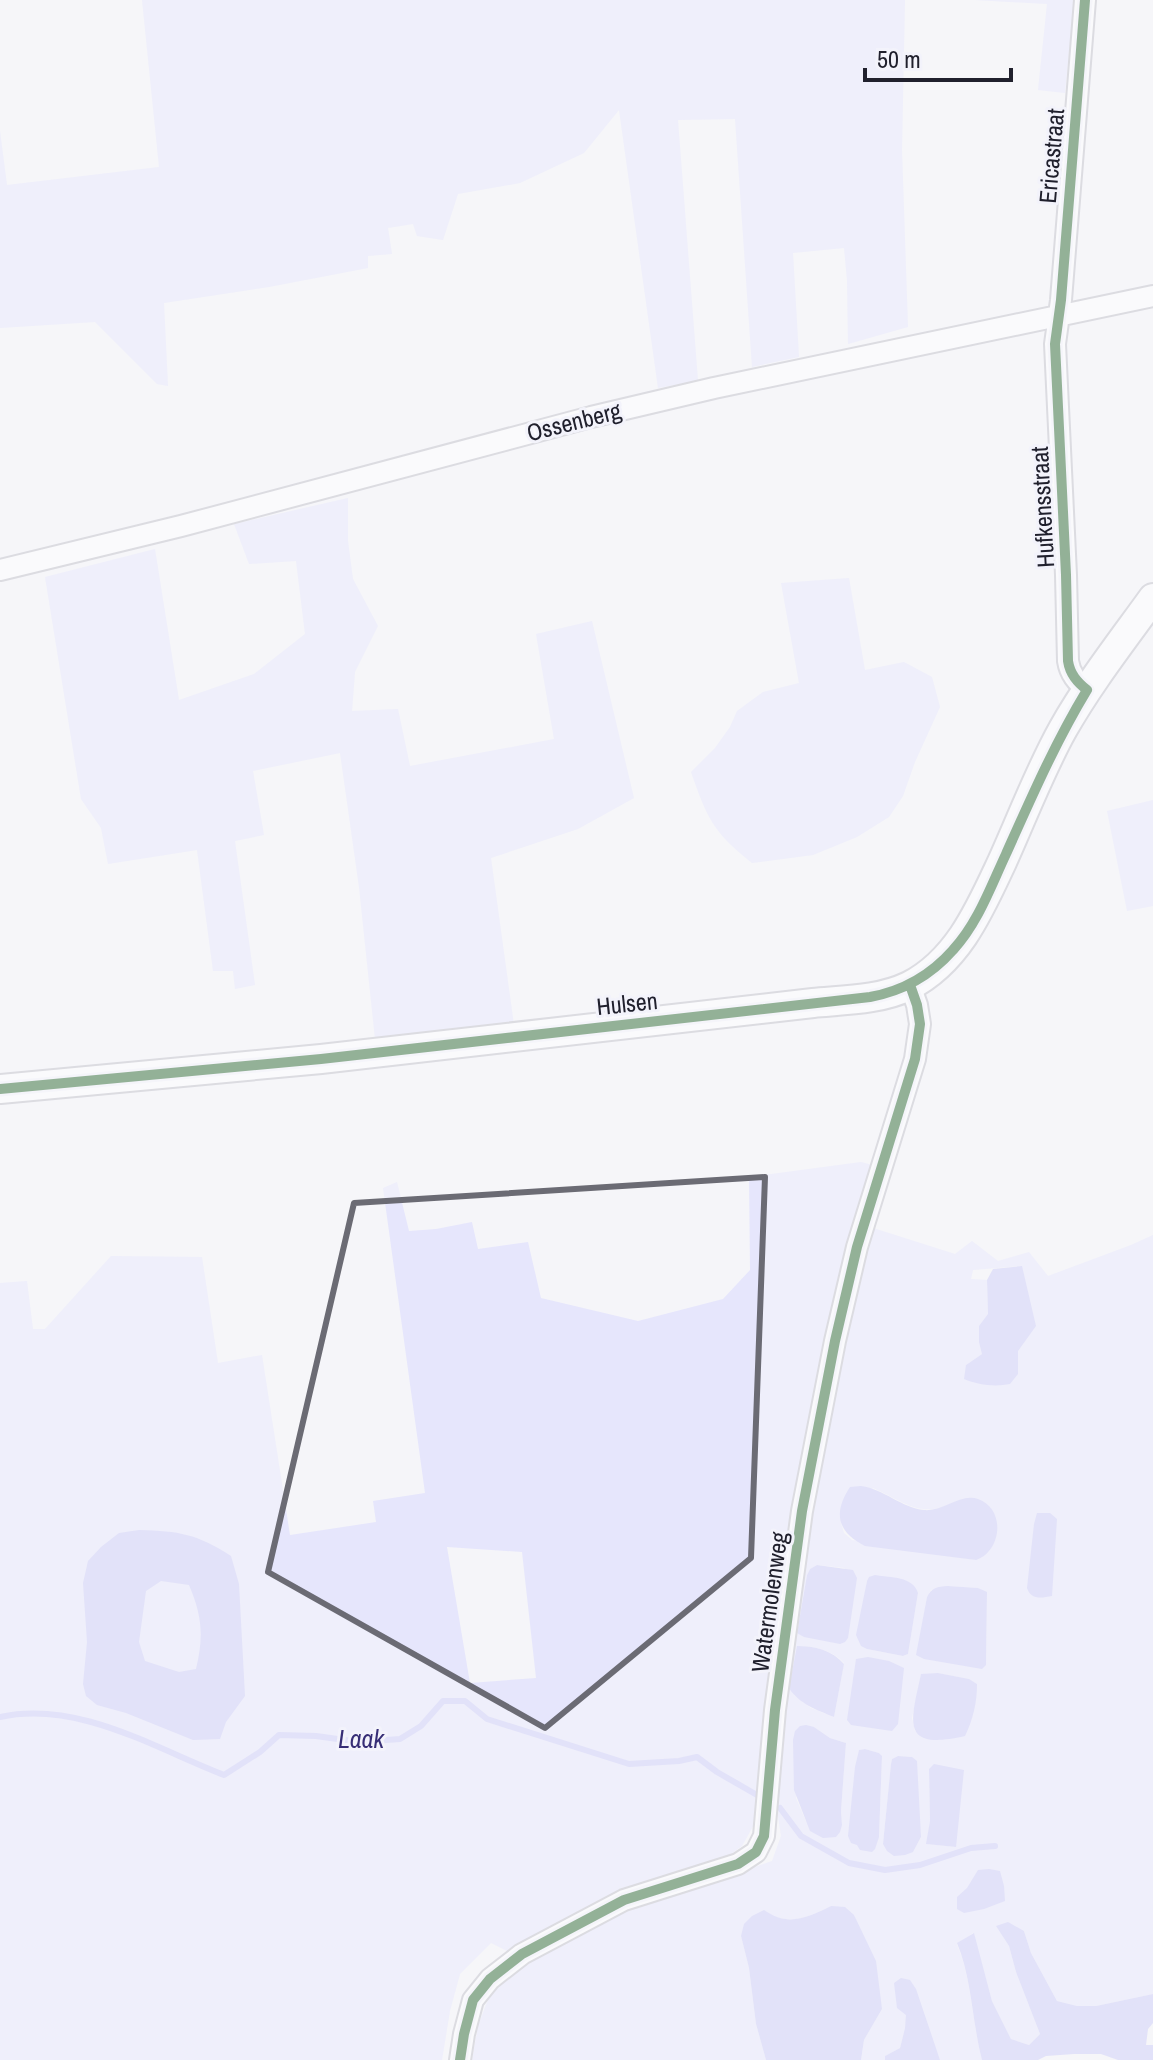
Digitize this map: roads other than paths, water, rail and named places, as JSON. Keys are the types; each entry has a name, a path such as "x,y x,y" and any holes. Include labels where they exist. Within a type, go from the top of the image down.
{"street":[{"name":"Ericastraat","path":"1058,316 1085,0"},
{"name":"Ossenberg","path":"0,570 181,526 591,417 1153,296"},
{"name":"Hufkensstraat","path":"1058,316 1055,344 1068,661 1070,673 1087,690"},
{"name":"Hulsen","path":"0,1089 321,1059 870,997 910,985 954,949 975,919 1063,730 1087,690 1153,598"},
{"name":"Watermolenweg","path":"460,2060 473,2000 490,1979 522,1954 624,1900 738,1864 756,1852 764,1836 775,1710 798,1541 835,1341 857,1247 915,1059 920,1024 910,985"}],"water":[{"path":"1022,1266 1036,1326 1018,1351 1018,1374 1010,1384 1004,1385 987,1385 964,1379 966,1365 982,1354 979,1326 988,1314 987,1280 993,1269"},
{"path":"861,1486 924,1510 965,1498 978,1499 987,1504 997,1520 995,1539 985,1555 976,1560 865,1546 848,1535 840,1513 850,1487"},
{"path":"1037,1513 1050,1513 1057,1519 1052,1596 1040,1598 1031,1595 1027,1588"},
{"path":"139,1530 177,1533 197,1538 231,1556 239,1584 245,1696 226,1722 220,1739 193,1740 126,1713 97,1705 86,1696 83,1684 87,1642 83,1583 88,1561 119,1533","holes":["161,1581 189,1585 200,1626 196,1669 179,1672 145,1661 139,1642 146,1591"]},
{"path":"817,1565 853,1570 857,1578 848,1638 840,1644 797,1633 807,1575"},
{"path":"875,1575 911,1583 918,1593 908,1654 903,1656 867,1649 861,1646 856,1635 867,1581"},
{"path":"935,1588 978,1588 987,1592 986,1665 982,1669 916,1655 927,1597"},
{"path":"797,1646 823,1650 844,1664 834,1717 803,1702 789,1688"},
{"path":"868,1657 904,1668 898,1724 892,1731 851,1725 847,1720 856,1659"},
{"path":"938,1673 969,1679 977,1684 974,1711 965,1736 929,1739 919,1735 914,1728 914,1706 921,1674"},
{"path":"806,1725 846,1743 842,1825 836,1837 823,1838 810,1831 794,1790 793,1740 795,1731"},
{"path":"865,1749 882,1756 879,1837 872,1852 860,1850 848,1836 855,1767 859,1750"},
{"path":"912,1757 917,1761 921,1837 913,1852 894,1856 883,1844 891,1764 892,1759"},
{"path":"934,1764 964,1770 956,1847 926,1844 930,1821 929,1769"},
{"path":"978,1870 1000,1871 1005,1901 964,1913 957,1909 957,1897"},
{"path":"831,1906 845,1907 854,1915 876,1961 882,2009 864,2040 861,2060 766,2060 756,2024 749,1968 741,1936 744,1924 764,1910 781,1918 797,1919"},
{"path":"1008,1922 1024,1931 1031,1953 1057,2001 1077,2006 1096,2006 1153,1994 1153,2023 1148,2029 1146,2045 1153,2045 1153,2060 1118,2060 1101,2054 1074,2054 1046,2056 1038,2060 982,2060 966,1971 957,1943 974,1933 992,2001 1011,2039 1029,2045 1040,2034 1009,1946 996,1926"},
{"path":"901,1978 910,1980 916,1989 940,2060 885,2060 885,2056 900,2048 905,2028 906,2015 897,2008 894,1983"}],"waterway":[{"name":"Laak","path":"0,1717 58,1715 87,1721 143,1740 224,1775 260,1752 279,1735 359,1742 400,1739 421,1726 443,1701 465,1701 487,1719 629,1764 697,1757 757,1795"},
{"name":"Laak","path":"780,1808 801,1836 849,1863 885,1870 920,1865 971,1848 995,1846"}]}
